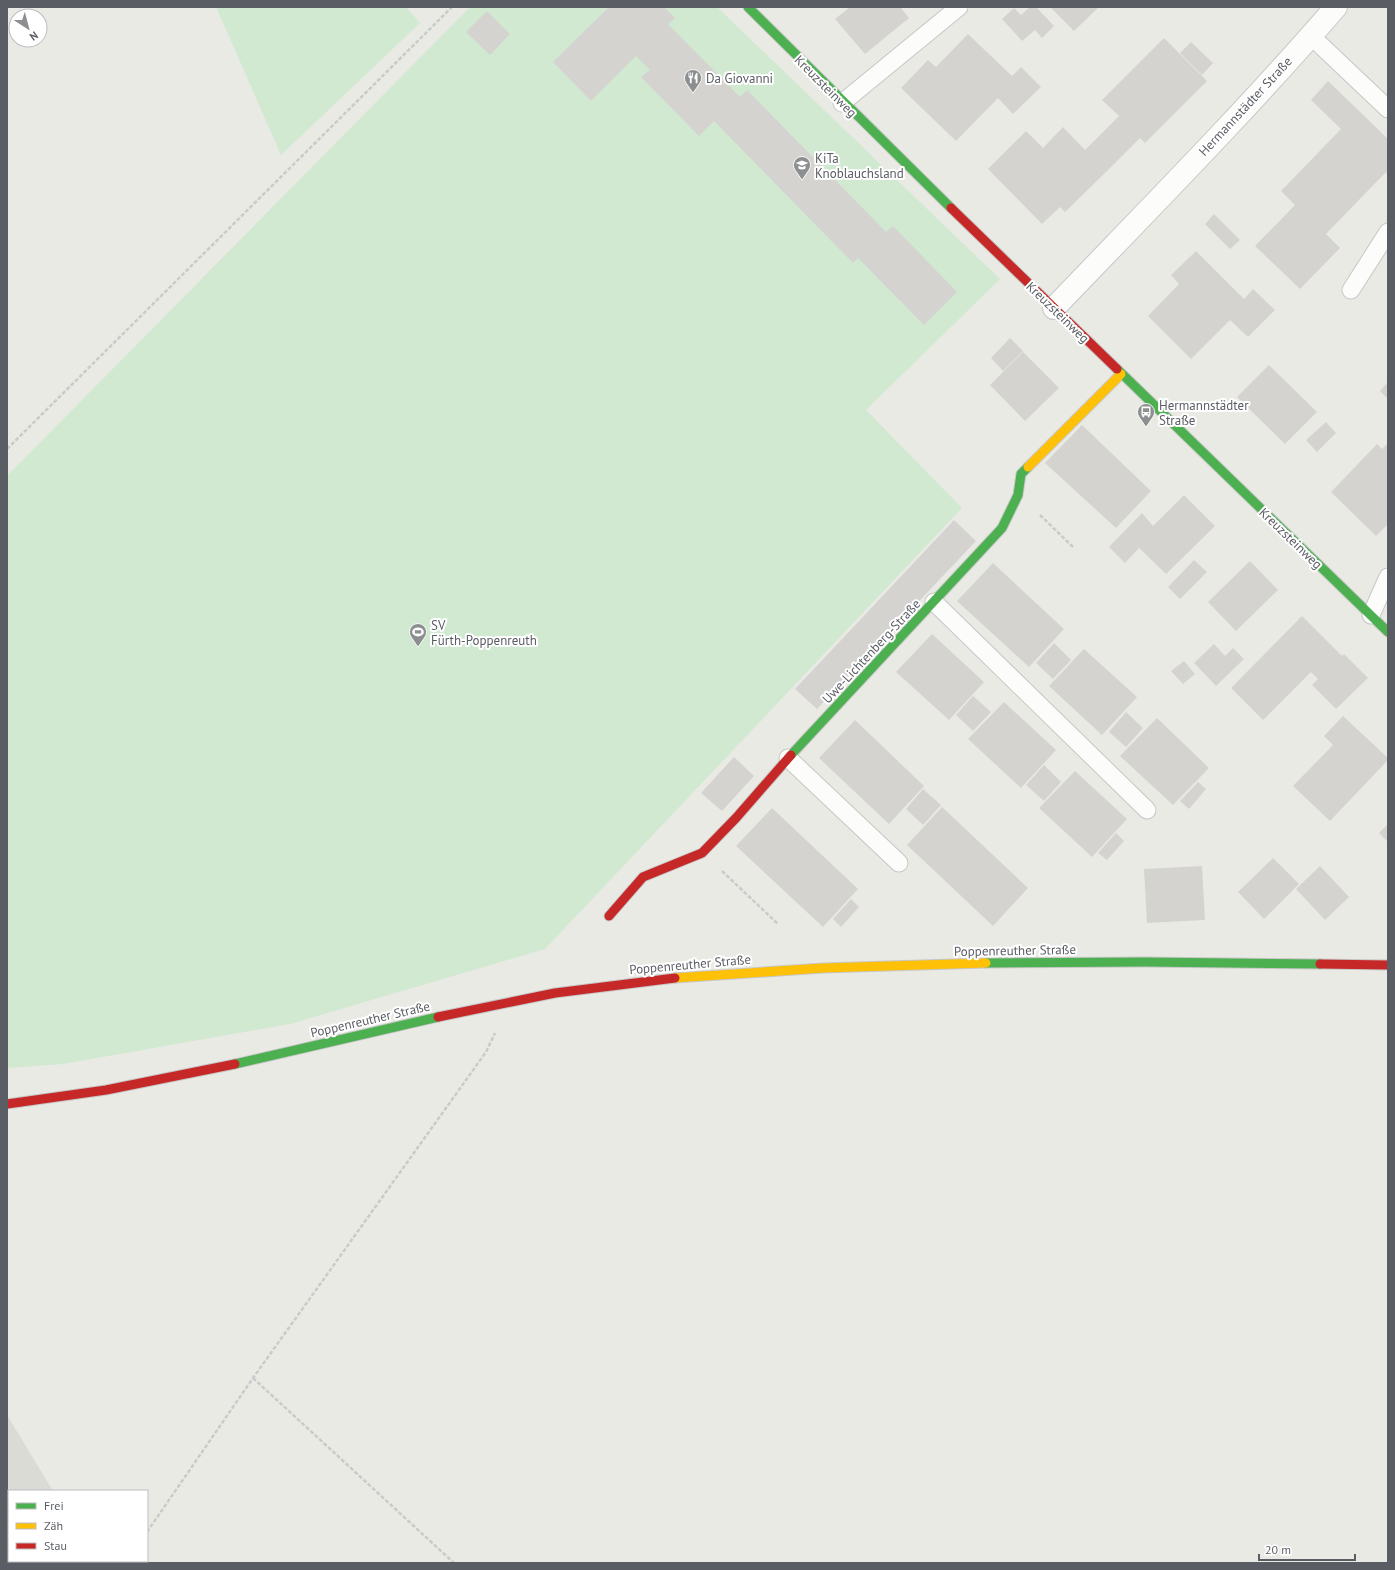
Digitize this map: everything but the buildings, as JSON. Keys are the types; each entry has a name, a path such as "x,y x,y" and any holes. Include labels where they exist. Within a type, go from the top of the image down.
{"street":[{"name":"Kreuzsteinweg","path":"748,7 842,103 1388,632"},
{"name":"Hermannstädter Straße","path":"1054,308 1311,36 1336,7"},
{"name":"Uwe-Lichtenberg-Straße","path":"609,916 643,877 702,853 736,818 788,758 1002,528 1018,495 1021,474 1121,374"},
{"name":"Poppenreuther Straße","path":"7,1104 107,1090 193,1074 505,1002 576,990 668,979 744,972 862,966 1001,962 1302,963 1388,965"}],"lane":[{"path":"842,103 959,7"},
{"path":"1311,36 1388,109"},
{"path":"1351,290 1388,232"},
{"path":"1371,615 1388,577"},
{"path":"934,602 1147,810"},
{"path":"788,758 899,863"}],"path":[{"path":"7,449 452,7"},
{"path":"1018,495 1073,546"},
{"path":"702,853 778,924"},
{"path":"148,1531 253,1378 486,1052 499,1024 505,1002"},
{"path":"253,1378 454,1563"}],"shaded area":[{"path":"7,1415 52,1490 8,1490 8,1562 96,1563 7,1563"}],"green space":[{"path":"216,7 406,7 420,23 281,155"},
{"name":"SV Fürth-Poppenreuth","path":"470,7 717,7 1000,279 866,410 962,508 545,949 290,1024 63,1064 7,1068 7,476"}],"traffic: fast":[{"path":"748,7 951,208"},
{"path":"1117,369 1388,632"},
{"path":"791,755 1002,528 1018,495 1021,474 1028,467"},
{"path":"986,963 1146,962 1320,964"},
{"path":"235,1064 438,1017"}],"traffic: slow":[{"path":"1028,467 1121,374"},
{"path":"675,978 823,968 986,963"}],"traffic: jam":[{"path":"951,208 1117,369"},
{"path":"609,916 643,877 702,853 736,818 791,755"},
{"path":"1320,964 1388,965"},
{"path":"438,1017 555,993 675,978"},
{"path":"7,1104 106,1090 235,1064"}],"place":[{"name":"Da Giovanni","path":"693,93"},
{"name":"KiTa Knoblauchsland","path":"802,180"},
{"name":"Hermannstädter Straße","path":"1146,427"},
{"name":"SV Fürth-Poppenreuth","path":"418,647"}]}
